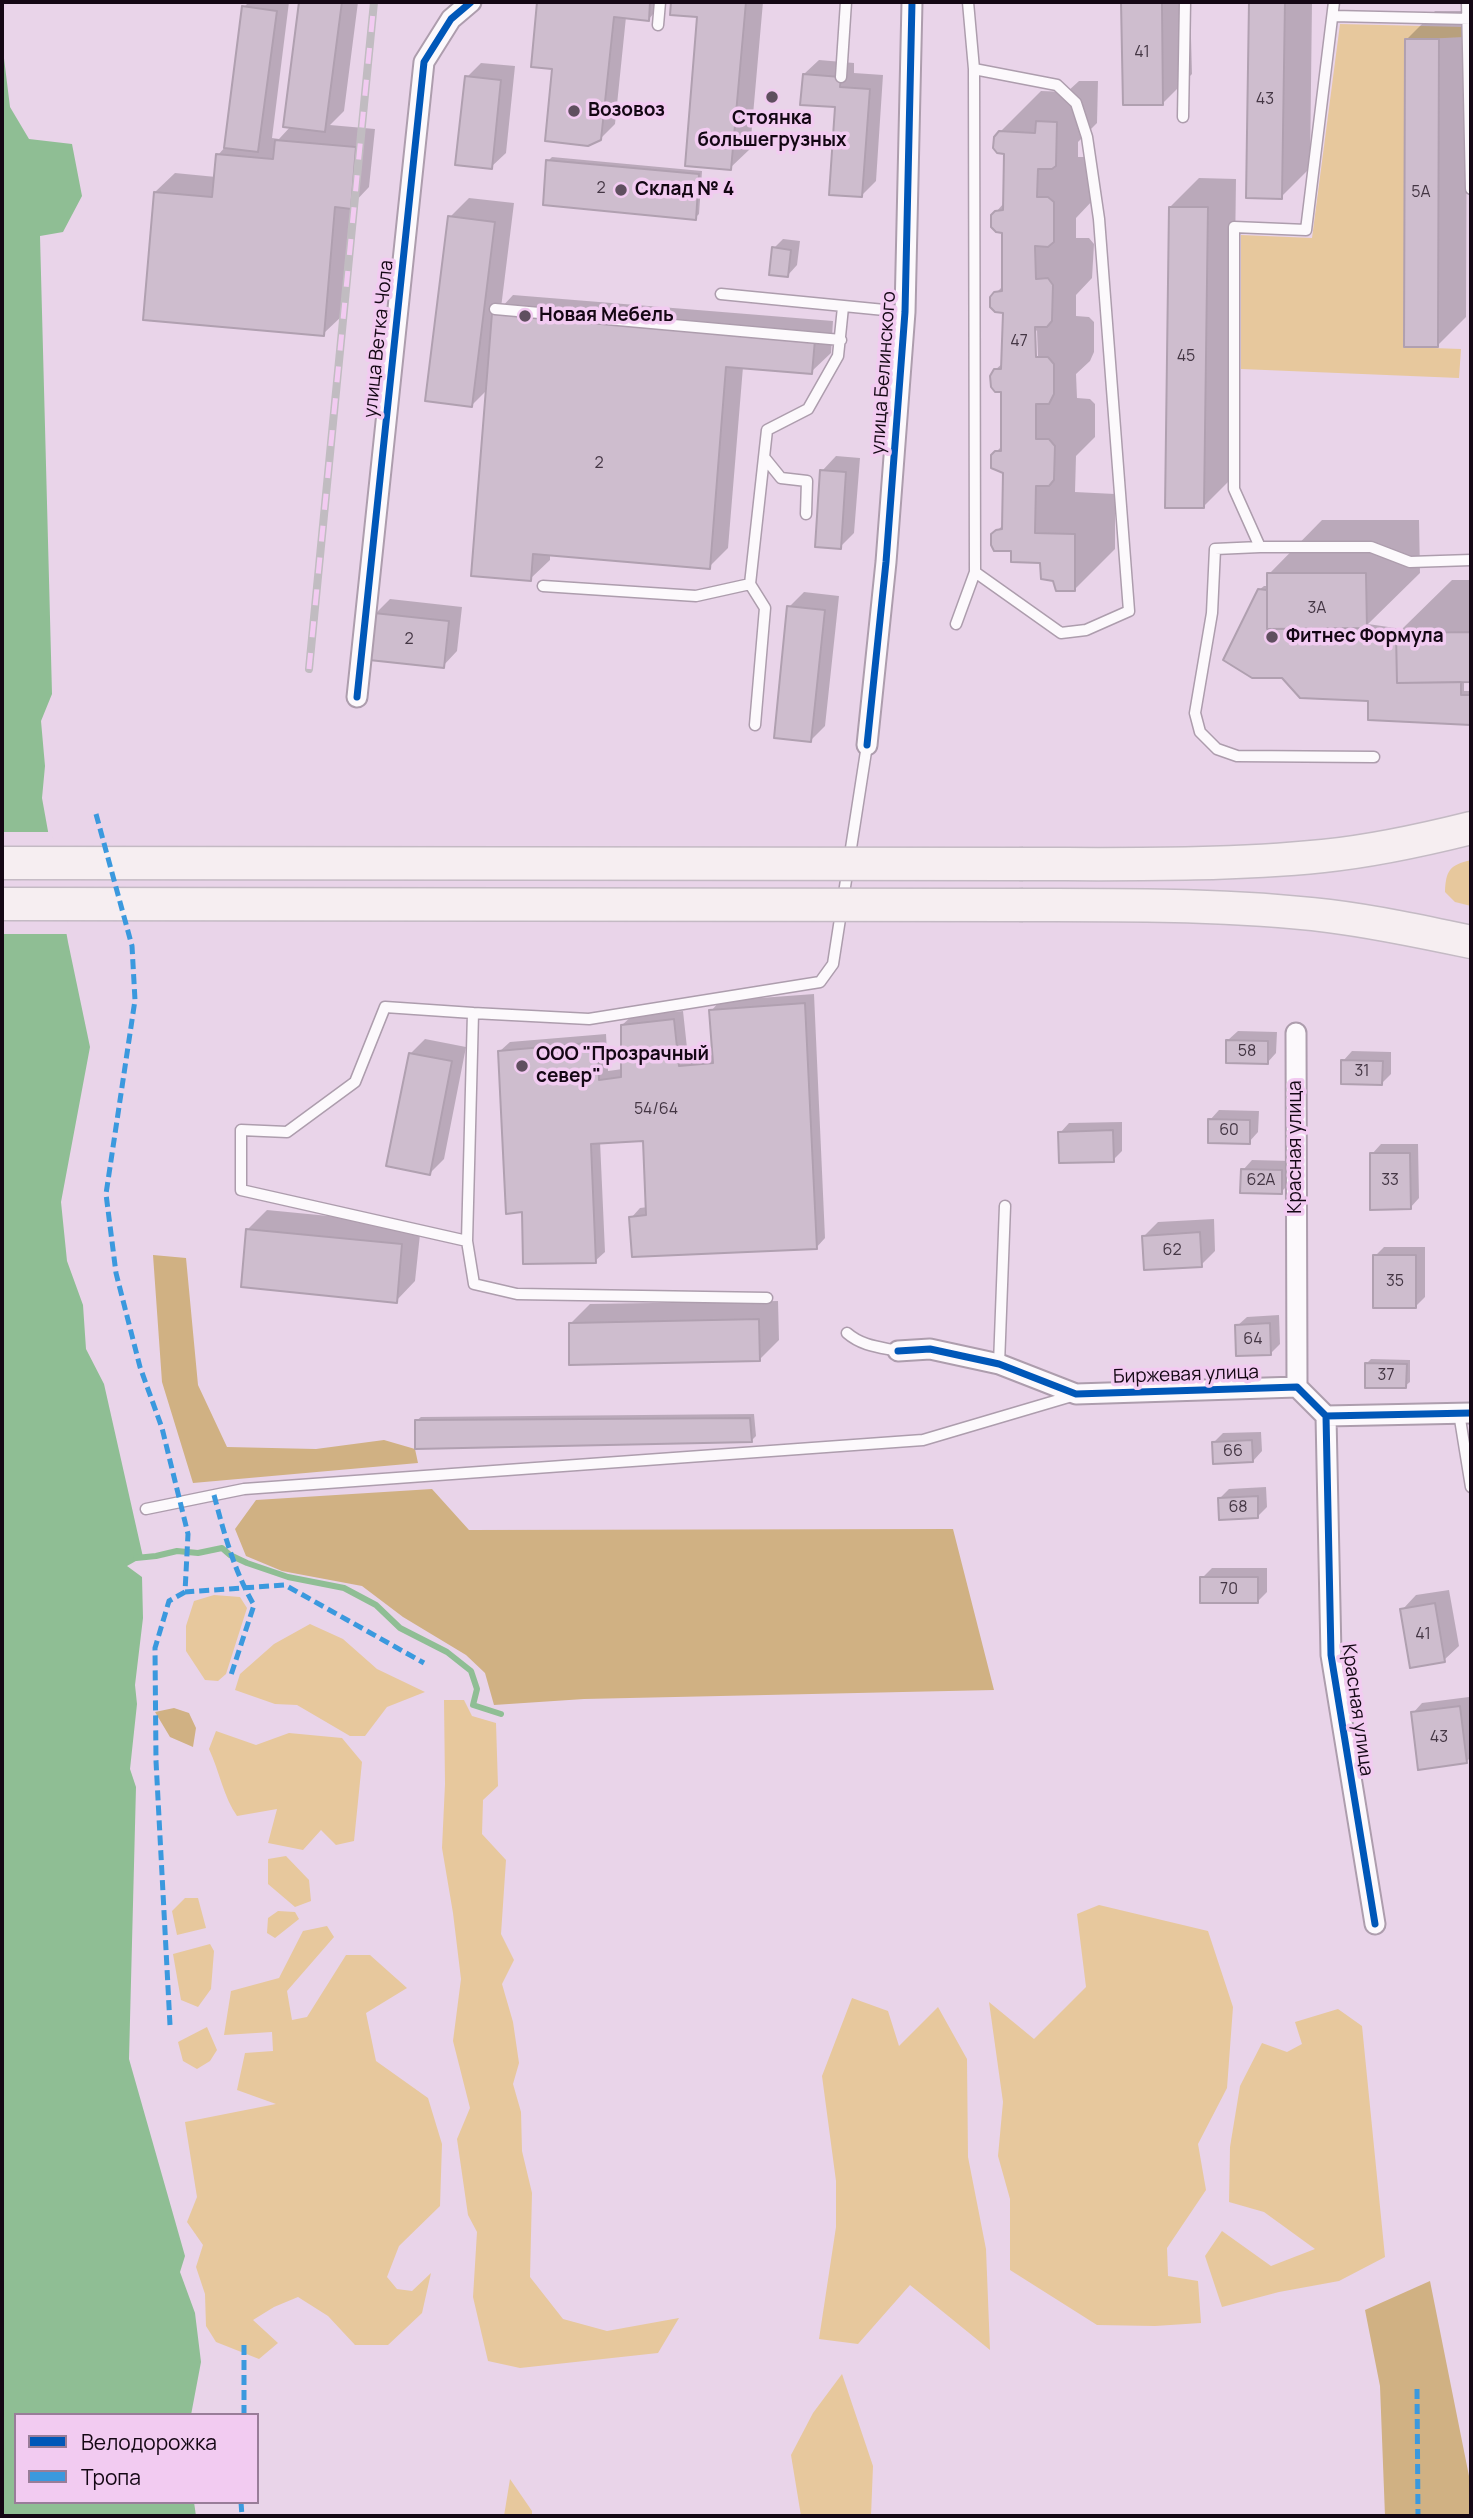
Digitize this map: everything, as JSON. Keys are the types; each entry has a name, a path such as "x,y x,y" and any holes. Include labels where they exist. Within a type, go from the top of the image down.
{"main road":[{"path":"2,863 1163,864 1300,858 1410,842 1471,828"},
{"path":"2,904 1161,905 1329,916 1471,942"}],"street":[{"name":"улица Ветка Чола","path":"357,696 424,62 451,19 471,2"},
{"name":"улица Белинского","path":"867,745 886,562 905,312 912,2"},
{"name":"Красная улица","path":"1296,1033 1297,1387"},
{"name":"Биржевая улица","path":"898,1351 930,1349 999,1364 1076,1394 1297,1387"},
{"path":"1297,1387 1326,1416 1465,1413"},
{"name":"Красная улица","path":"1326,1416 1331,1655 1376,1924"}],"lane":[{"path":"658,25 660,2"},
{"path":"841,76 846,2"},
{"path":"956,624 975,572 974,69 968,2"},
{"path":"1184,117 1185,2"},
{"path":"1260,547 1234,489 1234,227 1306,230 1334,2"},
{"path":"1467,2 1471,189"},
{"path":"1333,16 1469,19"},
{"path":"974,69 1057,85 1076,103 1087,137 1099,219 1129,611 1086,630 1061,633 975,572"},
{"path":"721,294 905,312"},
{"path":"755,725 765,608 750,584 767,429 808,409 838,356 844,307"},
{"path":"495,309 841,340"},
{"path":"764,457 781,478 807,481 806,514"},
{"path":"1374,757 1237,755 1217,749 1200,732 1195,713 1212,614 1215,549 1371,547 1410,562 1471,560"},
{"path":"543,586 696,596 750,584"},
{"path":"467,1241 241,1190 242,1130 287,1132 355,1083 385,1007 589,1019 820,982 833,964 867,745"},
{"path":"473,1013 467,1241 474,1284 517,1294 767,1298"},
{"path":"999,1364 1005,1206"},
{"path":"847,1333 871,1346 898,1351"},
{"path":"146,1509 244,1489 923,1440 1076,1394"},
{"path":"1465,1413 1471,1487"}],"shaded area":[{"path":"1340,24 1464,27 1464,37 1405,40 1404,347 1461,349 1459,378 1241,369 1241,235 1312,238"},
{"path":"2,42 10,107 29,139 72,144 82,196 63,232 40,236 52,694 41,721 45,766 42,798 90,1047 61,1202 67,1261 83,1305 86,1349 104,1384 143,1557 127,1566 142,1577 143,1618 135,1685 137,1704 130,1769 136,1787 129,2059 185,2256 180,2272 195,2313 201,2362 191,2413 14,2413 14,2504 194,2504 196,2516 2,2516"},
{"path":"1471,860 1471,906 1455,902 1445,892 1450,870"},
{"path":"153,1255 186,1258 198,1385 227,1447 316,1449 384,1440 415,1449 418,1463 193,1483 162,1382"},
{"path":"432,1489 469,1530 953,1529 994,1690 584,1699 494,1705 485,1673 466,1655 403,1617 362,1586 282,1571 246,1556 235,1529 256,1500"},
{"path":"214,1595 240,1597 247,1608 226,1674 218,1681 205,1680 186,1651 186,1626 194,1601"},
{"path":"310,1624 343,1639 377,1669 425,1692 387,1707 365,1736 350,1736 297,1705 275,1704 235,1690 240,1674 274,1644"},
{"path":"444,1700 464,1700 472,1716 496,1723 498,1786 483,1800 482,1834 506,1860 501,1934 514,1960 502,1984 513,2022 519,2063 513,2084 521,2112 522,2151 532,2193 530,2277 563,2319 607,2331 679,2318 658,2353 520,2368 488,2361 473,2297 477,2232 468,2215 457,2139 470,2108 453,2041 461,1979 442,1848 445,1784"},
{"path":"174,1708 189,1713 196,1728 193,1747 170,1737 155,1712"},
{"path":"216,1731 256,1745 289,1733 342,1738 362,1762 354,1841 336,1845 321,1830 303,1850 268,1843 277,1809 237,1816 209,1749"},
{"path":"286,1856 309,1880 311,1901 295,1907 268,1884 268,1859"},
{"path":"185,1898 198,1898 206,1928 177,1935 172,1911"},
{"path":"1099,1905 1208,1931 1233,2007 1227,2088 1198,2144 1206,2190 1167,2248 1168,2276 1198,2281 1201,2323 1155,2326 1097,2325 1010,2270 1010,2199 998,2156 1003,2102 989,2002 1034,2039 1086,1987 1077,1914"},
{"path":"278,1911 295,1912 299,1919 275,1938 267,1933 268,1918"},
{"path":"327,1926 334,1937 287,1991 292,2020 307,2017 346,1955 370,1955 407,1988 366,2013 376,2061 428,2098 442,2144 440,2206 399,2246 387,2277 397,2289 412,2291 431,2273 422,2313 388,2345 355,2345 328,2316 298,2297 253,2320 278,2343 259,2359 216,2342 206,2326 205,2294 196,2267 203,2245 187,2222 197,2197 185,2122 276,2104 237,2090 245,2053 273,2051 272,2032 224,2035 231,1991 279,1978 303,1931"},
{"path":"210,1944 214,1951 211,1989 198,2007 181,2000 173,1954"},
{"path":"852,1998 888,2011 899,2046 938,2007 967,2059 968,2157 986,2249 990,2350 910,2285 858,2344 819,2339 836,2227 836,2181 822,2076"},
{"path":"1338,2009 1362,2026 1385,2257 1339,2281 1279,2292 1222,2307 1205,2256 1222,2231 1271,2266 1315,2249 1264,2212 1229,2202 1230,2147 1240,2086 1262,2043 1287,2052 1302,2044 1295,2022"},
{"path":"207,2027 217,2050 210,2061 197,2069 183,2061 178,2042"},
{"path":"1430,2281 1471,2477 1471,2516 1385,2516 1380,2386 1365,2310"},
{"path":"842,2374 873,2466 871,2516 801,2516 791,2455 813,2413"},
{"path":"510,2479 532,2511 532,2516 504,2516"}],"pier":[{"path":"2,832 52,832 70,934 2,934"}],"building":[{"path":"299,2 342,2 325,132 283,127"},
{"path":"537,2 650,2 649,21 614,17 601,140 588,146 545,141 552,69 531,67"},
{"path":"671,2 746,2 731,170 685,166 697,17 670,15"},
{"path":"1121,2 1162,2 1163,105 1123,105"},
{"path":"1249,2 1285,2 1282,199 1246,198"},
{"path":"242,6 277,11 258,152 224,148"},
{"path":"1405,39 1439,39 1438,347 1404,347"},
{"path":"803,74 841,77 840,87 870,89 862,197 829,195 835,107 800,105"},
{"path":"465,76 501,80 492,169 455,165"},
{"path":"1036,121 1057,122 1056,166 1052,169 1038,169 1037,197 1048,197 1054,202 1054,242 1048,247 1035,246 1036,279 1048,278 1053,285 1052,321 1047,327 1035,327 1036,357 1048,357 1054,364 1054,394 1049,404 1036,404 1036,439 1049,439 1055,446 1054,480 1049,486 1036,486 1035,533 1075,534 1075,591 1056,591 1053,581 1041,579 1040,563 1011,562 1011,551 994,551 991,545 991,534 1002,529 1003,473 991,468 991,455 995,451 1001,451 1001,392 995,392 991,387 990,376 994,369 1001,369 1003,313 995,312 990,307 990,297 994,292 1002,291 1002,233 991,227 991,215 995,211 1003,210 1004,154 997,153 993,148 994,137 999,131 1035,133"},
{"path":"275,140 356,147 351,209 335,207 324,336 143,320 154,192 212,197 216,154 273,159"},
{"name":"Склад № 4","path":"546,160 699,174 696,220 543,205"},
{"path":"1169,207 1208,207 1204,508 1165,508"},
{"path":"448,216 495,222 472,407 425,401"},
{"path":"772,247 791,250 788,277 769,275"},
{"path":"492,313 815,340 812,374 726,367 710,569 533,554 531,581 471,576"},
{"path":"820,470 846,472 841,549 815,547"},
{"path":"1267,573 1366,573 1367,628 1267,629"},
{"path":"1258,589 1267,590 1267,629 1367,628 1396,633 1397,683 1461,682 1461,695 1471,695 1471,725 1368,720 1368,701 1300,698 1282,678 1252,678 1223,660"},
{"path":"787,606 825,610 811,742 774,738"},
{"path":"374,613 449,621 444,668 369,660"},
{"path":"1471,632 1471,682 1397,683 1396,633"},
{"path":"805,1003 817,1249 632,1257 629,1217 646,1215 643,1141 591,1144 596,1263 523,1264 522,1212 506,1214 498,1051 598,1042 599,1080 621,1077 621,1025 674,1019 679,1066 713,1063 709,1010"},
{"path":"1226,1040 1268,1041 1268,1064 1226,1063"},
{"path":"409,1053 452,1061 430,1175 386,1166"},
{"path":"1341,1060 1383,1061 1382,1085 1341,1084"},
{"path":"1208,1119 1250,1120 1250,1144 1208,1143"},
{"path":"1113,1130 1114,1162 1059,1163 1058,1132"},
{"path":"1370,1153 1410,1153 1411,1209 1370,1210"},
{"path":"1241,1169 1282,1170 1282,1194 1240,1193"},
{"path":"246,1229 402,1244 397,1303 241,1287"},
{"path":"1200,1232 1202,1267 1144,1270 1142,1236"},
{"path":"1373,1255 1416,1255 1416,1308 1373,1308"},
{"path":"759,1319 760,1361 569,1365 569,1323"},
{"path":"1270,1323 1271,1355 1236,1356 1235,1325"},
{"path":"1365,1363 1407,1364 1406,1388 1365,1388"},
{"path":"750,1418 752,1442 415,1449 415,1420"},
{"path":"1252,1440 1253,1462 1213,1464 1212,1442"},
{"path":"1258,1496 1258,1518 1219,1520 1218,1498"},
{"path":"1200,1577 1258,1577 1258,1603 1200,1603"},
{"path":"1435,1603 1445,1662 1410,1668 1400,1609"},
{"path":"1460,1706 1467,1763 1418,1770 1411,1712"}],"waterway":[{"path":"136,1558 177,1551 198,1553 222,1548 247,1563 288,1577 344,1588 376,1605 400,1628 447,1652 471,1671 477,1689 473,1705 501,1714"}],"railway":[{"path":"309,669 374,2"}],"marked path":[{"path":"96,814 132,946 135,1000 106,1194 116,1273 140,1367 162,1428 188,1534 185,1592 285,1585 424,1663"},
{"path":"214,1495 235,1565 254,1605 230,1678"},
{"path":"170,2025 156,1761 155,1648 169,1601 185,1592"},
{"path":"244,2345 244,2413"},
{"path":"1417,2389 1418,2516"},
{"path":"241,2504 242,2516"}],"cycle path":[{"path":"357,697 424,62 451,19 471,2"},
{"path":"867,745 886,562 905,312 912,2"},
{"path":"898,1351 930,1349 999,1364 1076,1394 1297,1387 1326,1416 1471,1413"},
{"path":"1326,1416 1331,1655 1375,1924"}],"place":[{"name":"Стоянка большегрузных","path":"772,97"},
{"name":"Возовоз","path":"574,111"},
{"name":"Склад № 4","path":"621,190"},
{"name":"Новая Мебель","path":"525,316"},
{"name":"Фитнес Формула","path":"1272,637"},
{"name":"ООО \"Прозрачный север\"","path":"522,1066"}]}
